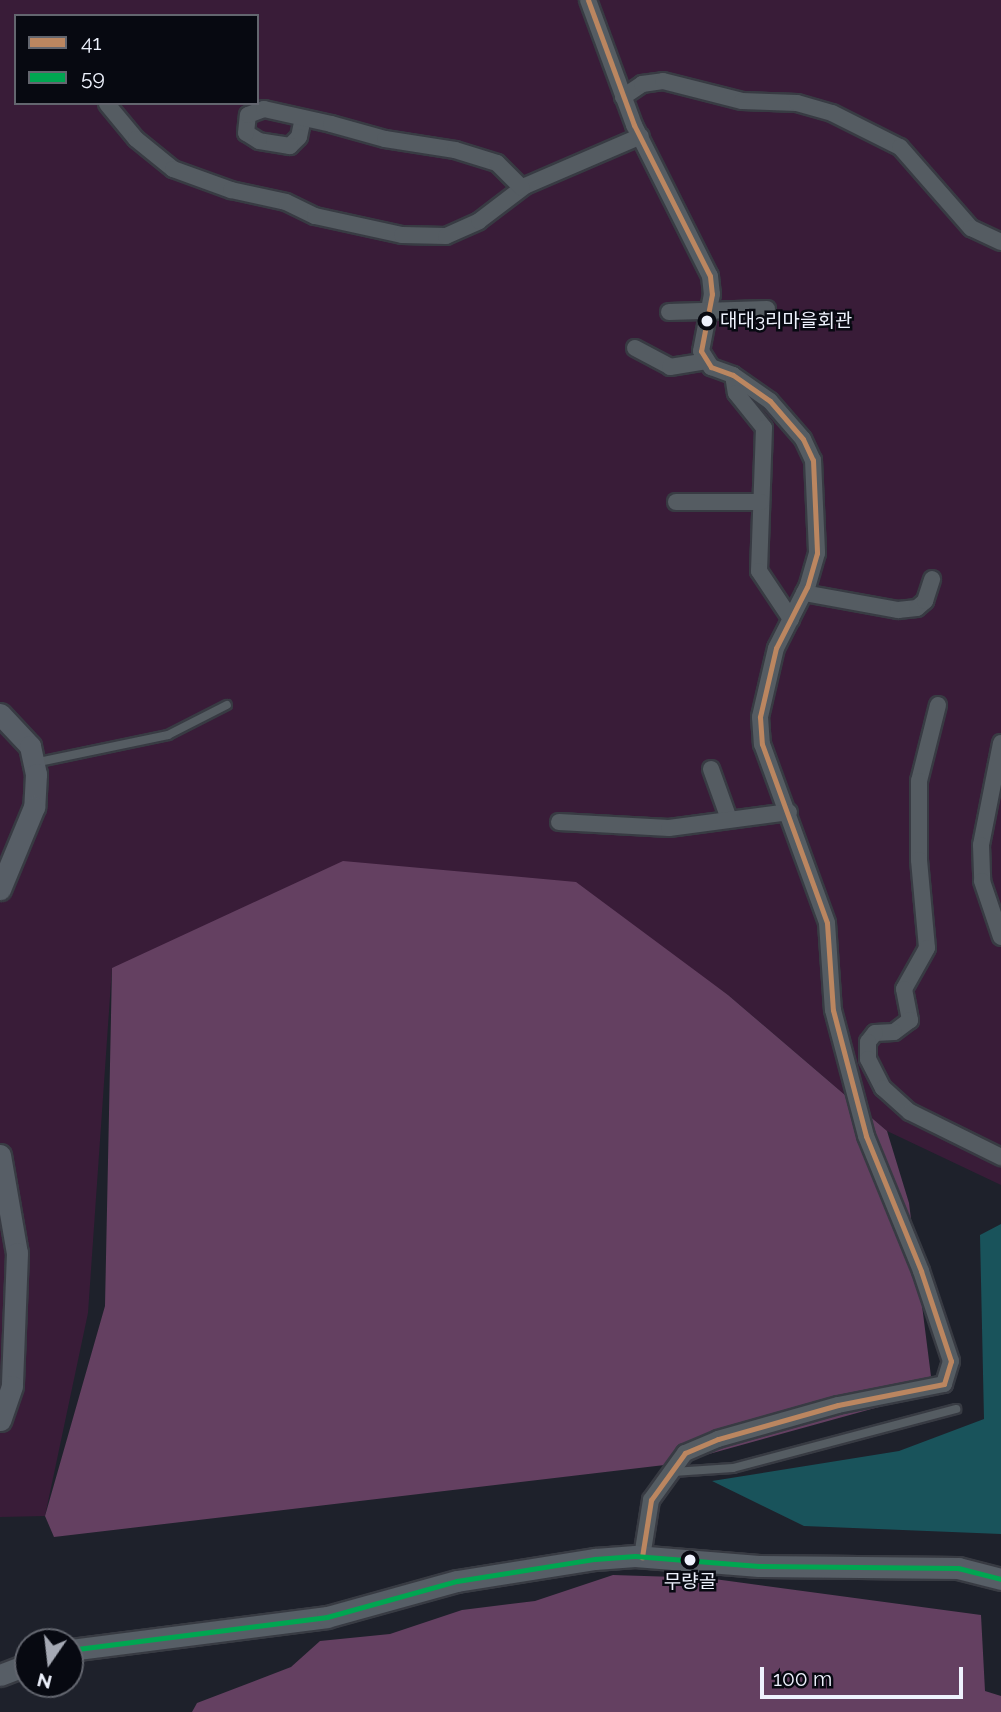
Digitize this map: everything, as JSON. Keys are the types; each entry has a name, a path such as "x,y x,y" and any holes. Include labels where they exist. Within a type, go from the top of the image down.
{"main road":[{"path":"0,714 30,746 34,763 34,807 0,890"},
{"path":"0,1155 17,1253 12,1386 0,1420"},
{"path":"84,1648 327,1617 457,1581 544,1565 642,1557 773,1566 958,1568 1001,1578"}],"street":[{"path":"588,0 623,97 696,240 710,276 709,310 701,344 707,361 710,367 733,374 770,401 803,439 813,460 817,554 804,593 776,648 760,717 762,744 789,812 827,923 833,1010 881,1181 930,1296 951,1361 949,1377 944,1384 838,1405 718,1439 685,1453 651,1500 642,1557"},
{"path":"623,97 642,84 663,81 742,101 797,103 832,113 900,147 971,228 1001,242"},
{"path":"108,105 136,139 173,169 231,190 286,202 315,216 402,235 446,236 479,221 522,188 560,168 641,136"},
{"path":"303,118 385,139 455,150 497,163 522,188"},
{"path":"669,312 767,309"},
{"path":"635,348 670,367 707,361"},
{"path":"733,374 736,393 764,428 759,571 791,619"},
{"path":"676,502 761,502"},
{"path":"804,593 898,610 917,608 925,601 932,579"},
{"path":"938,705 919,781 919,860 927,948 904,989 909,1020 905,1027 875,1033 868,1042 868,1059 883,1088 910,1112 1001,1157"},
{"path":"1001,743 981,845 982,881 1001,937"},
{"path":"711,769 729,820"},
{"path":"559,822 669,828 789,812"},
{"path":"856,1099 883,1088"}],"lane":[{"path":"34,763 168,735 227,705"},
{"path":"669,1473 733,1468 956,1409"}],"shaded area":[{"path":"0,0 1001,0 1001,1185 887,1131 728,995 577,890 112,968 88,1313 45,1516 0,1517"},
{"path":"343,861 576,882 728,995 887,1131 909,1203 933,1392 673,1464 54,1537 45,1516 105,1306 112,968"},
{"path":"613,1575 707,1578 981,1615 985,1691 1001,1696 1001,1712 192,1712 197,1703 291,1667 320,1641 390,1634 462,1610 535,1601"}],"water":[{"path":"1001,1224 1001,1534 804,1526 712,1481 899,1451 984,1419 980,1235"}],"transit line":[{"name":"41","path":"588,0 634,125 710,276 712,294 701,351 711,367 733,375 770,401 803,439 813,460 817,553 807,587 776,648 760,717 762,744 827,923 833,1010 866,1136 921,1271 951,1361 944,1384 838,1405 718,1439 685,1453 651,1500 642,1557"},
{"name":"59","path":"84,1648 327,1617 457,1581 595,1559 635,1556 759,1566 958,1568 1001,1579"}],"place":[{"name":"대대3리마을회관","path":"707,321"},
{"name":"무량골","path":"690,1560"}]}
